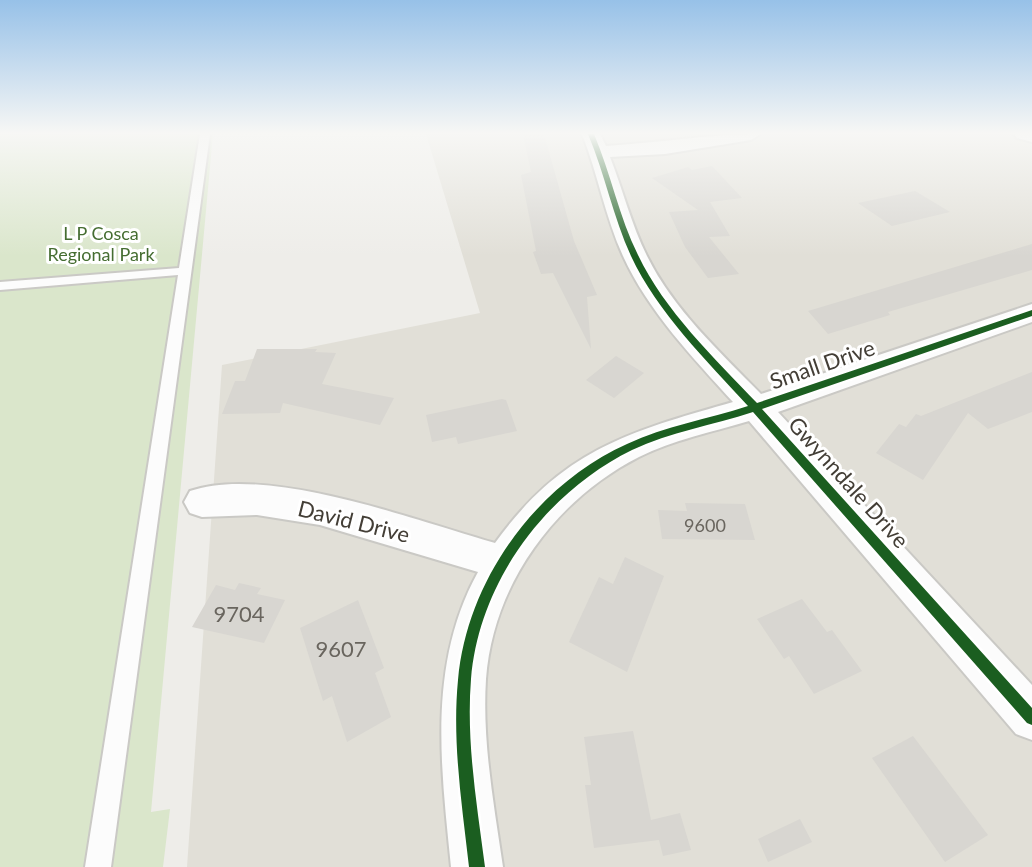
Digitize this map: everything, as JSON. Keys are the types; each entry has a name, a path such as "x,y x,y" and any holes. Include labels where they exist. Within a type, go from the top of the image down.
{"street":[{"name":"Gwynndale Drive","path":"604,174 614,208 643,272 691,339 756,407 1032,718"},
{"name":"Small Drive","path":"477,867 463,702 468,655 502,562 537,514 592,469 629,447 1032,313"},
{"name":"David Drive","path":"202,502 257,500 320,510 502,562"}],"lane":[{"path":"98,867 199,174"},
{"path":"0,286 185,271"}],"shaded area":[{"path":"438,174 1032,174 1032,867 187,867 222,365 480,313"}],"green space":[{"name":"L P Cosca Regional Park","path":"0,174 209,174 151,812 170,809 163,867 0,867"}],"building":[{"path":"555,174 574,241 597,295 587,297 591,349 553,273 541,274 533,252 536,251 521,175"},
{"path":"664,174 720,174 742,198 710,202 730,236 709,237 739,274 708,278 685,247 669,212 698,210 652,178"},
{"path":"915,191 950,212 892,226 858,203"},
{"path":"1032,244 1032,270 888,312 890,315 828,334 808,311"},
{"path":"257,349 317,349 315,352 336,353 322,384 394,398 380,425 283,403 280,413 222,414 235,381 245,381"},
{"path":"616,356 644,373 614,398 586,380"},
{"path":"1032,372 1032,412 988,429 968,413 923,480 876,453 899,424 906,427 916,414 921,416"},
{"path":"506,400 517,431 458,444 456,437 432,442 426,415"},
{"path":"685,503 745,504 755,540 662,539 658,510 687,511"},
{"path":"625,557 664,576 627,672 569,642 599,577 613,584"},
{"path":"239,583 261,588 257,594 285,600 264,643 192,627 216,585 235,590"},
{"path":"802,599 827,632 832,630 862,671 814,694 789,656 784,659 757,619"},
{"path":"358,600 384,668 375,673 391,717 347,742 332,696 323,701 300,628"},
{"path":"633,731 651,820 680,813 691,850 663,856 659,840 594,848 585,785 591,785 584,737"},
{"path":"913,736 988,835 945,862 872,758"},
{"path":"800,819 812,842 768,862 758,839"}],"cycle path":[{"path":"607,174 621,223 636,258 676,319 1032,718"},
{"path":"477,867 464,732 463,704 468,655 489,591 524,532 546,506 599,463 644,441 791,396 1032,313"}]}
